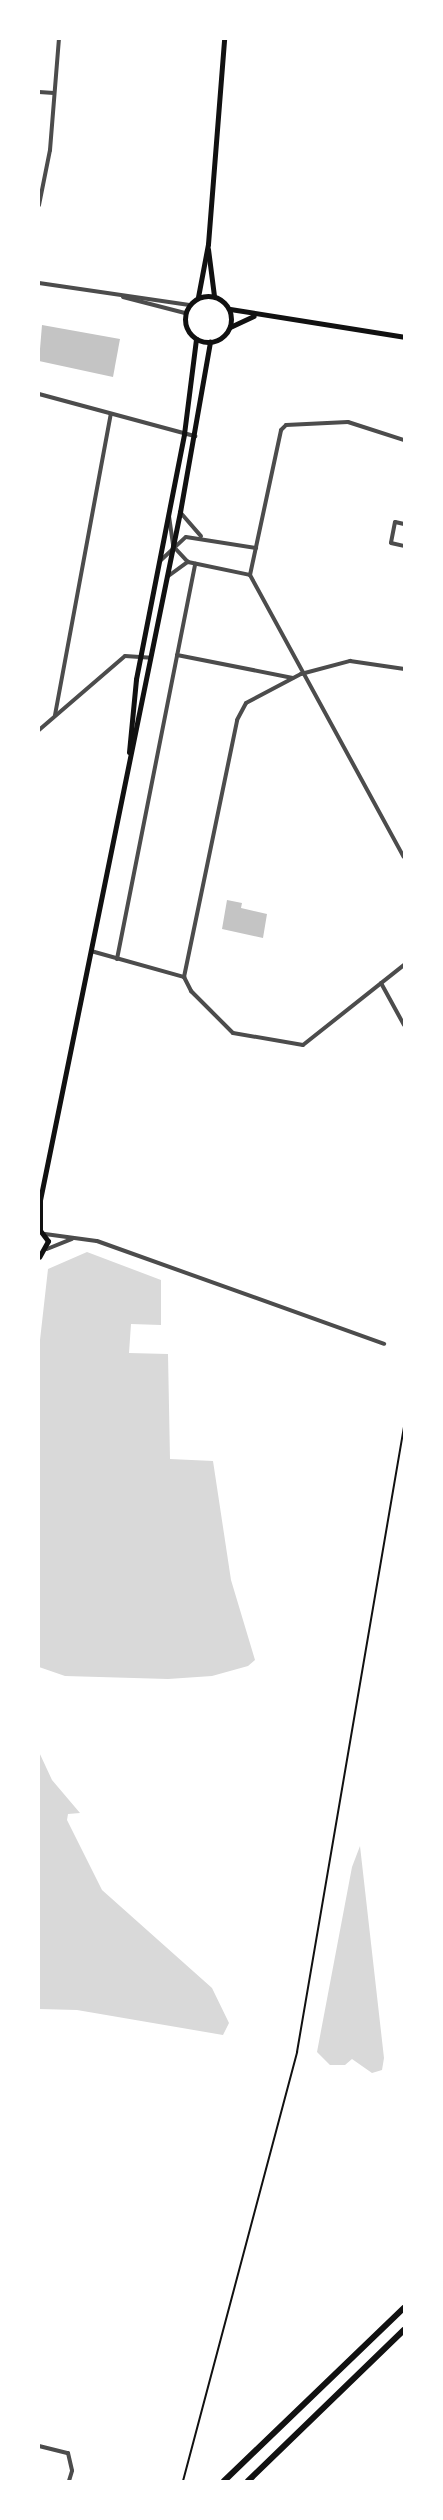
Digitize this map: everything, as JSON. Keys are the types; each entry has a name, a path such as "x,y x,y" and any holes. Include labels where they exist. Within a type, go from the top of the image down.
{"highway":[{"path":"224,2481 404,2308"},
{"path":"248,2481 404,2330"}],"main road":[{"path":"210,342 196,339 187,328 185,313 189,305 198,297 208,244 224,39"},
{"path":"208,244 214,296"},
{"path":"198,297 214,296 230,309 255,316 404,337"},
{"path":"230,309 230,327"},
{"path":"39,1257 46,1249 45,1234 39,1229 39,1201 174,546 195,436 210,342 230,327 255,316"},
{"path":"121,799 139,658 184,434 196,339"}],"street":[{"path":"39,205 59,39"},
{"path":"39,92 54,93"},
{"path":"39,283 189,305"},
{"path":"113,294 185,313"},
{"path":"39,394 195,436"},
{"path":"55,715 111,414"},
{"path":"404,440 348,422 286,425 281,430 250,575 301,674 404,857"},
{"path":"180,512 201,536"},
{"path":"168,514 174,546 188,562 250,575"},
{"path":"404,524 395,522 391,543 404,546"},
{"path":"158,563 174,546 186,537 201,536 256,548"},
{"path":"167,577 188,562"},
{"path":"118,959 195,564"},
{"path":"177,655 293,678"},
{"path":"39,730 125,656 151,658"},
{"path":"404,669 350,661 301,674 246,703 237,720 184,976 191,991 233,1033 303,1045 404,966"},
{"path":"91,951 184,976"},
{"path":"381,983 404,1025"},
{"path":"45,1234 72,1240 96,1241 384,1344"},
{"path":"46,1249 72,1240"},
{"path":"39,2446 68,2453 72,2471 69,2481"}],"path":[{"path":"183,2481 302,2033 404,1427"}],"shaded area":[{"path":"87,1252 161,1280 161,1325 131,1324 129,1353 168,1354 170,1459 213,1461 231,1580 255,1660 248,1666 212,1676 168,1679 65,1676 39,1667 40,1340 48,1269"},
{"path":"39,1752 52,1780 80,1813 68,1814 67,1820 102,1890 212,1988 229,2023 223,2035 77,2010 39,2009"},
{"path":"360,1846 384,2058 382,2070 372,2073 352,2059 345,2065 330,2065 317,2052 352,1867"}],"building":[{"path":"42,325 120,339 113,377 39,361"},
{"path":"227,900 242,903 241,908 267,914 263,938 222,929"}]}
